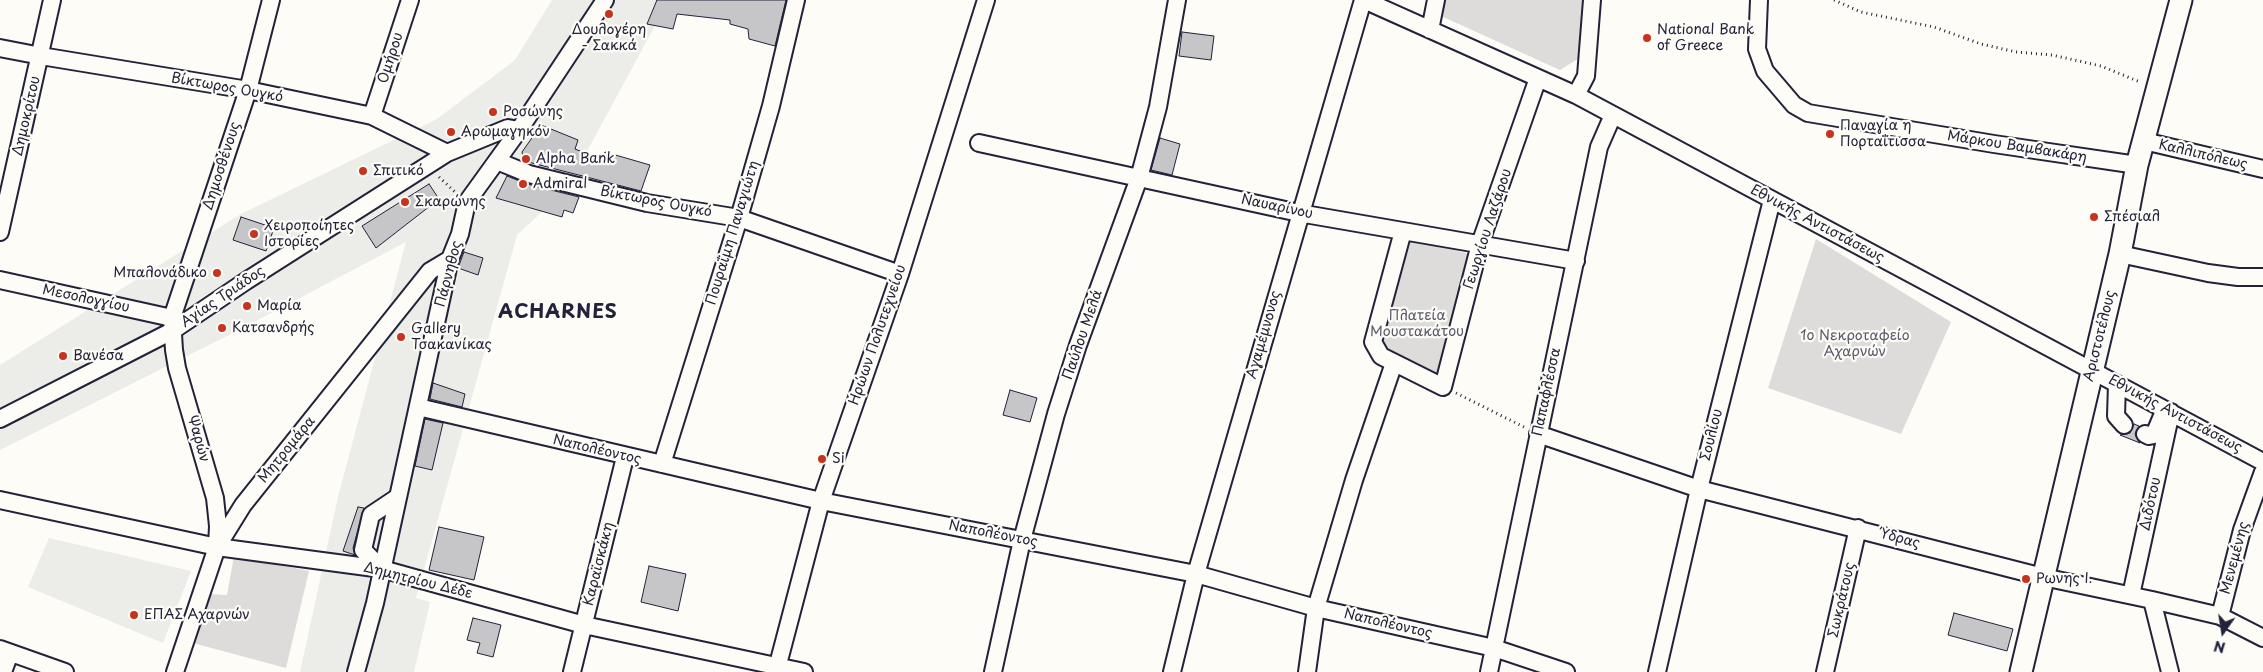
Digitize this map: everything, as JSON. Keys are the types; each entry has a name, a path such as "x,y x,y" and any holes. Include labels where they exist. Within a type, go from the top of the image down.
{"main road":[{"name":"Αριστοτέλους","path":"2021,672 2120,254 2137,165 2181,0"}],"street":[{"name":"Δημοκρίτου","path":"0,232 41,56 52,0"},
{"name":"Δημοσθένους","path":"172,324 248,90 271,0"},
{"name":"Ομήρου","path":"372,116 410,0"},
{"name":"Πάρνηθος","path":"356,672 375,603 450,259 460,234 467,202 519,130 604,0"},
{"name":"Πουραΐμη Παναγιώτη","path":"662,464 739,218 771,106 796,0"},
{"name":"Ηρώων Πολυτεχνείου","path":"777,669 821,500 900,274 986,0"},
{"name":"Παύλου Μελά","path":"993,672 1022,540 1056,414 1078,345 1139,178 1158,107 1177,0"},
{"name":"Εθνικής Αντιστάσεως","path":"1364,0 1576,95 2263,462"},
{"name":"Αγαμέμνονος","path":"1172,672 1196,574 1299,213 1364,0"},
{"path":"1430,30 1436,0"},
{"path":"1576,95 1586,76 1592,0"},
{"name":"Μάρκου Βαμβακάρη","path":"1759,0 1757,49 1765,71 1794,105 1808,113 1994,144 2137,165"},
{"name":"Βίκτωρος Ουγκό","path":"0,48 248,90 372,116 447,153"},
{"name":"Γεωργίου Λαζάρου","path":"1443,387 1480,244 1538,78"},
{"name":"Παπαφλέσσα","path":"1489,672 1599,147 1613,115"},
{"name":"Αγίας Τριάδος","path":"0,419 246,281 447,153 508,128 519,130"},
{"name":"Καλλιπόλεως","path":"2144,141 2263,169"},
{"name":"Ναυαρίνου","path":"979,143 1299,213 1576,261"},
{"name":"Βίκτωρος Ουγκό","path":"497,161 529,174 647,203 739,218 900,274"},
{"name":"Σουλίου","path":"1657,672 1699,489 1772,200"},
{"path":"1403,231 1373,342 1381,356 1443,387"},
{"path":"2120,254 2208,273 2238,277 2263,277"},
{"name":"Μητρομάρα","path":"175,672 217,548 243,504 430,271 450,259"},
{"name":"Μεσολογγίου","path":"0,280 172,324"},
{"name":"Ψαρών","path":"172,324 177,368 215,498 218,526 217,548"},
{"path":"1307,672 1316,608 1354,480 1394,363"},
{"path":"2118,384 2116,416 2124,426"},
{"name":"Ναπολέοντος","path":"418,407 625,457 821,500 1196,574 1316,608 1494,648 1566,672"},
{"path":"2145,434 2149,436 2157,432 2168,411"},
{"name":"Διδότου","path":"2131,595 2168,411"},
{"name":"Ύδρας","path":"1538,434 1699,489 1858,528 2043,577 2220,616 2263,638"},
{"name":"Καραϊσκάκη","path":"572,672 625,457"},
{"name":"Μενεμένης","path":"2220,616 2242,530 2263,472"},
{"path":"382,569 363,550 372,516 398,497"},
{"name":"Δημητρίου Δέδε","path":"0,500 217,548 382,569 584,625 777,669 804,672"},
{"name":"Σωκράτους","path":"1825,672 1858,528"},
{"path":"2152,600 2170,672"},
{"path":"3,672 5,651 65,672"}],"path":[{"path":"1834,0 1861,12 1934,27 1982,44 2016,52 2052,55 2101,66 2157,89"},
{"path":"447,153 437,176 467,202"},
{"path":"1443,387 1538,434"}],"shaded area":[{"path":"552,0 669,0 566,190 517,235 416,598 430,602 414,672 300,672 338,497 406,242 239,330 0,450 0,365 241,214 437,119 515,60"},
{"name":"ΕΠΑΣ Αχαρνών","path":"49,538 191,571 163,643 28,587"}],"green space":[{"path":"1446,0 1584,0 1581,57 1560,70 1441,16"},
{"name":"Πλατεία Μουστακάτου","path":"1408,238 1473,255 1438,377 1388,351 1377,336"},
{"name":"1ο Νεκροταφείο Αχαρνών","path":"1816,239 1951,322 1901,434 1768,388"},
{"path":"234,556 309,571 286,668 193,643 207,594 227,595"}],"building":[{"path":"657,0 786,0 775,46 749,39 748,29 730,24 730,20 677,14 673,29 647,24"},
{"path":"1182,32 1214,36 1211,60 1179,56"},
{"path":"541,125 578,140 575,149 602,160 605,152 650,165 641,191 524,161 522,152"},
{"path":"1160,138 1180,144 1172,175 1151,170"},
{"name":"Admiral","path":"507,176 527,184 579,197 573,213 564,210 562,217 496,198"},
{"path":"429,184 439,199 376,248 362,226"},
{"name":"Χειροποίητες Ιστορίες","path":"241,217 274,228 266,251 233,240"},
{"path":"464,252 483,258 478,275 458,268"},
{"path":"433,383 465,394 462,407 430,399"},
{"path":"1010,390 1037,398 1030,422 1003,415"},
{"path":"425,419 443,423 432,470 415,466"},
{"path":"2134,424 2139,426 2135,434 2140,443 2120,435 2130,433"},
{"path":"358,507 364,508 353,548 355,555 343,551"},
{"path":"439,527 484,537 474,580 429,570"},
{"path":"649,566 686,574 678,611 641,602"},
{"path":"1954,613 2013,629 2007,651 1948,635"},
{"path":"473,618 501,625 493,657 477,653 480,643 467,640"}],"place":[{"name":"Δουλογέρη - Σακκά","path":"609,14"},
{"name":"National Bank of Greece","path":"1647,38"},
{"name":"Ροσώνης","path":"493,112"},
{"name":"Αρωμαγηκόν","path":"451,132"},
{"name":"Παναγία η Πορταΐτισσα","path":"1830,134"},
{"name":"Alpha Bank","path":"526,159"},
{"name":"Σπιτικό","path":"363,171"},
{"name":"Admiral","path":"523,184"},
{"name":"Σκαρώνης","path":"405,202"},
{"name":"Σπέσιαλ","path":"2094,217"},
{"name":"Χειροποίητες Ιστορίες","path":"254,234"},
{"name":"Μπαλονάδικο","path":"217,273"},
{"name":"Μαρία","path":"247,306"},
{"name":"Κατσανδρής","path":"222,328"},
{"name":"Gallery Τσακανίκας","path":"401,337"},
{"name":"Βανέσα","path":"63,356"},
{"name":"Si","path":"822,459"},
{"name":"Ρωνης Ι.","path":"2026,579"},
{"name":"ΕΠΑΣ Αχαρνών","path":"134,615"}],"district":[{"name":"ACHARNES","path":"558,313"}]}
